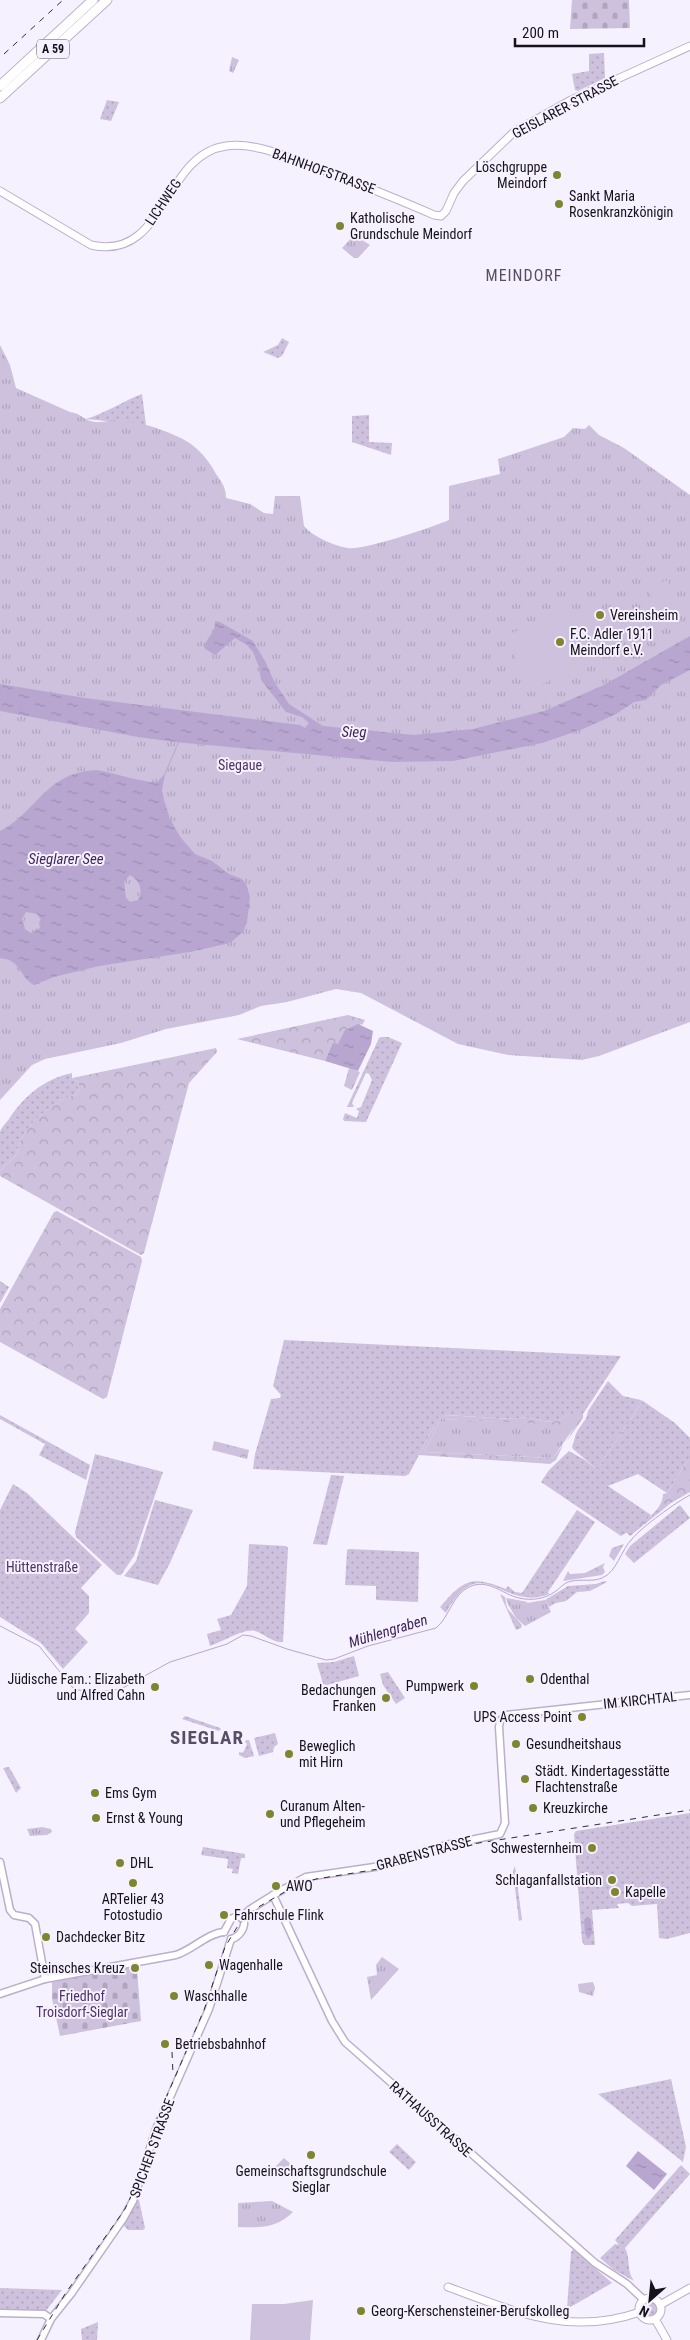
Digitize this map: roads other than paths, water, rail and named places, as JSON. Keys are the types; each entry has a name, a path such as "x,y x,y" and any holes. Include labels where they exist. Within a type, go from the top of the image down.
{"highway":[{"name":"A 59","path":"0,86 93,0"},
{"name":"A 59","path":"0,98 107,0"}],"main road":[{"name":"GEISLARER STRASSE","path":"441,216 446,211 459,186 494,149 514,132 572,100 690,46"},
{"name":"BAHNHOFSTRASSE","path":"203,154 228,146 257,148 337,175 434,215 441,216"},
{"name":"LICHWEG","path":"0,191 91,245 102,247 119,245 135,238 147,228 184,172 191,163 203,154"},
{"path":"448,2287 518,2313 548,2320 586,2322 623,2317 640,2312"},
{"path":"660,2305 690,2288"},
{"path":"653,2298 660,2305 660,2313 656,2319 646,2319 640,2312 639,2307 644,2300 653,2298"},
{"path":"656,2319 667,2340"}],"street":[{"name":"IM KIRCHTAL","path":"504,1827 499,1727 502,1718 506,1715 517,1712 690,1695"},
{"name":"GRABENSTRASSE","path":"242,1918 249,1910 309,1876 392,1863 446,1845 500,1834 504,1827"},
{"path":"0,1862 7,1903 14,1915 29,1918 35,1924 45,1979"},
{"name":"RATHAUSSTRASSE","path":"273,1895 332,2021 345,2042 595,2263 632,2287 644,2300"},
{"path":"0,1994 45,1979 176,1955 195,1947 215,1934 224,1932 231,1919 236,1916 244,1921 244,1927 237,1937 231,1939 224,1932"},
{"name":"SPICHER STRASSE","path":"41,2340 51,2319 71,2294 133,2201 156,2129 209,2009 231,1939"},
{"path":"0,2314 44,2314 51,2319"}],"water":[{"name":"Sieg","path":"215,621 253,641 275,683 289,704 323,726 414,735 473,729 544,711 604,685 690,636 690,670 661,685 646,700 634,702 616,714 583,729 542,743 453,761 392,762 175,742 138,737 0,711 0,684 85,698 300,725 305,728 309,723 302,717 286,712 261,680 259,667 253,652 247,645 235,638 215,655 204,648 214,628"},
{"name":"Sieglarer See","path":"96,770 154,782 157,782 165,774 162,790 164,800 170,819 181,838 195,854 212,861 229,874 242,879 246,884 250,897 247,922 243,932 230,943 190,952 99,966 54,977 34,985 29,982 16,965 7,959 0,958 0,831 24,814 53,786 64,778","holes":["130,875 138,883 141,893 138,900 130,902 126,898 124,882","26,912 37,914 41,920 39,922 40,928 31,933 25,929 22,919"]},
{"path":"358,1024 373,1031 371,1044 358,1071 325,1061 333,1043 338,1044 345,1030"},
{"path":"587,1917 591,1919 592,1933 589,1938 585,1934 584,1920"},
{"path":"638,2151 667,2174 654,2190 626,2166"}],"waterway":[{"path":"165,774 179,741"},
{"name":"Mühlengraben","path":"0,1626 39,1646 72,1687 78,1690 98,1692 121,1689 170,1662 227,1644 243,1635 326,1660 334,1659 368,1646 436,1628 444,1619 458,1595 469,1587 482,1584 489,1585 519,1598 534,1599 543,1598 565,1584 576,1580 602,1578 615,1566 628,1544 637,1534 659,1515 690,1495"}],"railway":[{"path":"4,54 63,0"},
{"path":"37,2340 65,2294 125,2209 134,2190 150,2135 204,2010 225,1947 239,1924 255,1909 295,1886 316,1879 385,1868 466,1845 690,1810"},
{"path":"172,2052 173,2074"}],"place":[{"name":"Löschgruppe Meindorf","path":"557,175"},
{"name":"Sankt Maria Rosenkranzkönigin","path":"559,204"},
{"name":"Katholische Grundschule Meindorf","path":"340,226"},
{"name":"Vereinsheim","path":"600,615"},
{"name":"F.C. Adler 1911 Meindorf e.V.","path":"560,642"},
{"name":"Odenthal","path":"530,1679"},
{"name":"Pumpwerk","path":"474,1686"},
{"name":"Jüdische Fam.: Elizabeth und Alfred Cahn","path":"155,1687"},
{"name":"Bedachungen Franken","path":"386,1698"},
{"name":"UPS Access Point","path":"582,1717"},
{"name":"Gesundheitshaus","path":"516,1744"},
{"name":"Beweglich mit Hirn","path":"289,1754"},
{"name":"Städt. Kindertagesstätte Flachtenstraße","path":"525,1779"},
{"name":"Ems Gym","path":"95,1793"},
{"name":"Kreuzkirche","path":"533,1808"},
{"name":"Curanum Alten- und Pflegeheim","path":"270,1814"},
{"name":"Ernst & Young","path":"96,1818"},
{"name":"Schwesternheim","path":"592,1848"},
{"name":"DHL","path":"120,1863"},
{"name":"Schlaganfallstation","path":"612,1880"},
{"name":"ARTelier 43 Fotostudio","path":"133,1883"},
{"name":"AWO","path":"276,1886"},
{"name":"Kapelle","path":"615,1892"},
{"name":"Fahrschule Flink","path":"224,1915"},
{"name":"Dachdecker Bitz","path":"46,1937"},
{"name":"Wagenhalle","path":"209,1965"},
{"name":"Steinsches Kreuz","path":"135,1968"},
{"name":"Waschhalle","path":"174,1996"},
{"name":"Betriebsbahnhof","path":"165,2044"},
{"name":"Gemeinschaftsgrundschule Sieglar","path":"311,2155"},
{"name":"Georg-Kerschensteiner-Berufskolleg","path":"361,2311"}],"district":[{"name":"MEINDORF","path":"524,275"},
{"name":"SIEGLAR","path":"207,1737"}],"park label":[{"name":"Siegaue","path":"240,765"},
{"name":"Hüttenstraße","path":"42,1567"},
{"name":"Friedhof Troisdorf-Sieglar","path":"82,2004"}]}
